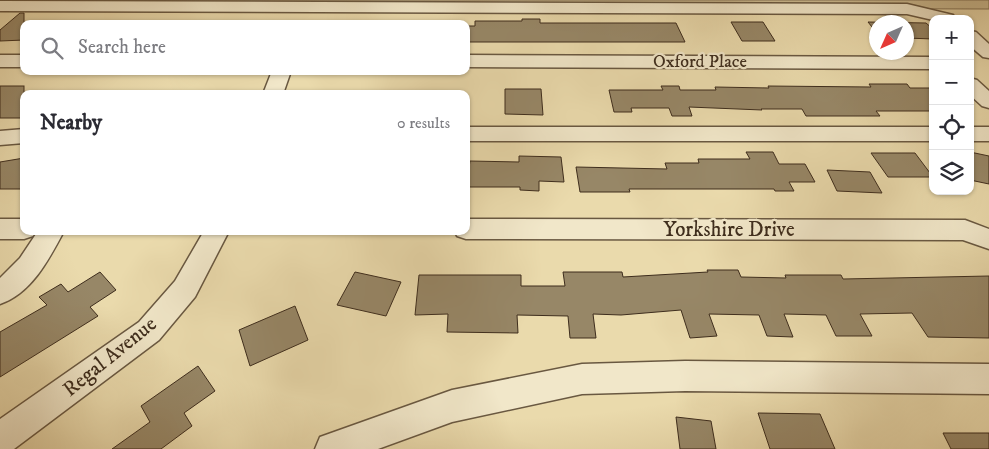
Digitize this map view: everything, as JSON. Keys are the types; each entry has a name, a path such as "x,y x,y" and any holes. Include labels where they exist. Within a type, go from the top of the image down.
{"street":[{"path":"0,6 907,9 931,15"},
{"path":"441,20 443,7"},
{"path":"974,40 989,53"},
{"path":"0,61 20,61"},
{"name":"Oxford Place","path":"470,61 929,63"},
{"path":"974,63 989,63"},
{"path":"275,90 280,75"},
{"path":"974,88 989,102"},
{"path":"470,134 929,134"},
{"path":"974,134 989,134"},
{"path":"0,138 20,136"},
{"path":"0,229 20,229"},
{"name":"Yorkshire Drive","path":"470,229 964,230 989,239"},
{"path":"0,292 9,287 29,266 49,235"},
{"name":"Regal Avenue","path":"0,439 149,331 185,289 215,235"},
{"path":"332,449 452,406 582,379 685,376 989,379"}],"shaded area":[{"path":"0,0 989,0 989,9 0,6"}],"building":[{"path":"20,13 24,13 24,20 20,20 20,40 0,41 0,30"},
{"path":"522,19 540,19 540,23 676,23 685,42 470,42 470,26 475,26 475,21 522,21"},
{"path":"731,22 763,22 775,41 742,41"},
{"path":"914,23 926,23 929,26 929,39 914,38"},
{"path":"869,84 907,84 910,88 929,88 929,111 876,111 880,116 806,116 802,109 762,110 689,107 692,116 672,116 669,108 631,108 632,112 614,112 609,90 663,90 661,86 679,86 680,90 716,90 715,87 769,88 768,86 871,87"},
{"path":"0,86 24,86 24,90 20,90 20,118 0,118"},
{"path":"505,89 541,89 543,115 505,114"},
{"path":"746,152 773,152 779,164 805,164 815,182 789,182 794,191 775,191 774,189 629,189 630,192 580,192 576,167 667,169 665,163 699,163 698,159 750,159"},
{"path":"871,153 915,153 929,172 929,177 888,177"},
{"path":"974,153 989,156 989,184 974,181"},
{"path":"519,156 561,157 564,182 539,181 539,191 520,190 520,187 470,187 470,161 519,162"},
{"path":"20,159 20,189 0,189 0,162"},
{"path":"827,170 870,172 882,193 837,191"},
{"path":"707,270 738,270 741,277 786,278 785,275 841,275 843,279 989,276 989,338 928,337 912,313 860,314 872,336 836,336 826,315 784,314 793,337 767,336 759,315 709,314 717,336 690,338 681,310 621,315 593,314 596,338 570,338 568,316 517,315 518,333 447,332 448,314 415,315 419,275 521,275 521,286 565,286 563,272 622,272 623,277 708,272"},
{"path":"100,272 116,290 90,307 98,316 0,377 0,332 47,305 39,297 61,284 68,292"},
{"path":"355,272 401,282 386,316 337,305"},
{"path":"295,306 308,340 250,366 239,330"},
{"path":"198,366 215,391 184,413 192,426 161,449 112,449 150,422 141,406"},
{"path":"758,413 820,414 835,449 770,449"},
{"path":"676,417 711,421 716,449 680,449"},
{"path":"943,433 989,433 989,449 951,449"}]}
